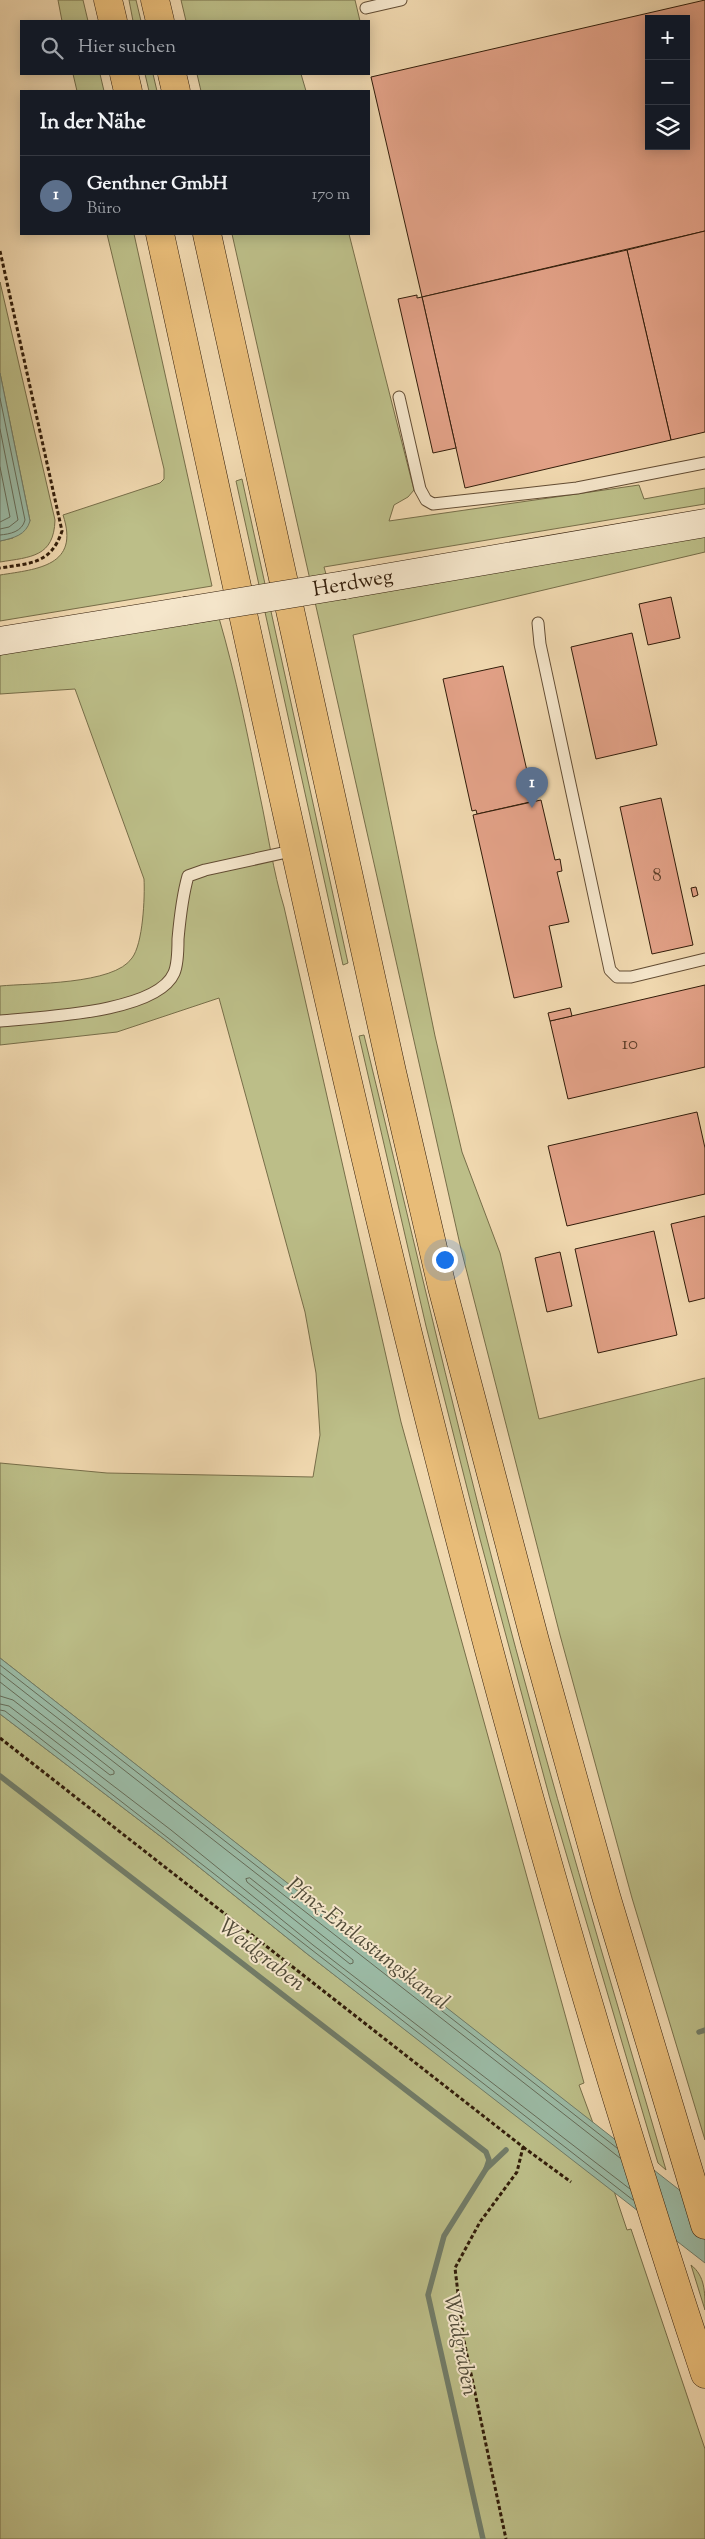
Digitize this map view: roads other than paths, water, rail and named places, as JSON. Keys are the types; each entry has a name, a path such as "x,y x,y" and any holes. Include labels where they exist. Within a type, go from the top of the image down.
{"highway":[{"path":"108,0 113,20"},
{"path":"155,0 160,20"},
{"path":"124,75 128,90"},
{"path":"172,75 176,90"},
{"path":"160,235 296,850 386,1242 447,1491 565,1922 631,2143 705,2374"},
{"path":"207,235 392,1072 442,1287 535,1641 603,1886 705,2225"}],"main road":[{"name":"Herdweg","path":"0,641 344,586 705,523"}],"lane":[{"path":"366,8 401,0"},
{"path":"399,397 420,489 426,500 433,504 577,488 705,463"},
{"path":"538,623 540,644 610,970 617,977 631,977 705,959"},
{"path":"0,1021 112,1008 152,994 166,985 174,972 182,896 188,876 204,870 296,850"}],"water":[{"path":"0,373 30,521 26,530 22,533 0,541"},
{"path":"0,1658 705,2210 705,2263 306,1953 164,1839 0,1714"}],"waterway":[{"name":"Weidgraben","path":"0,1776 486,2152 489,2160 486,2169"},
{"name":"Weidgraben","path":"699,2032 705,2030"},
{"name":"Weidgraben","path":"483,2539 428,2295 444,2236 486,2169 506,2150"}],"place":[{"name":"Genthner GmbH","path":"532,808"}],"water label":[{"name":"Pfinz-Entlastungskanal","path":"367,1945"}]}
